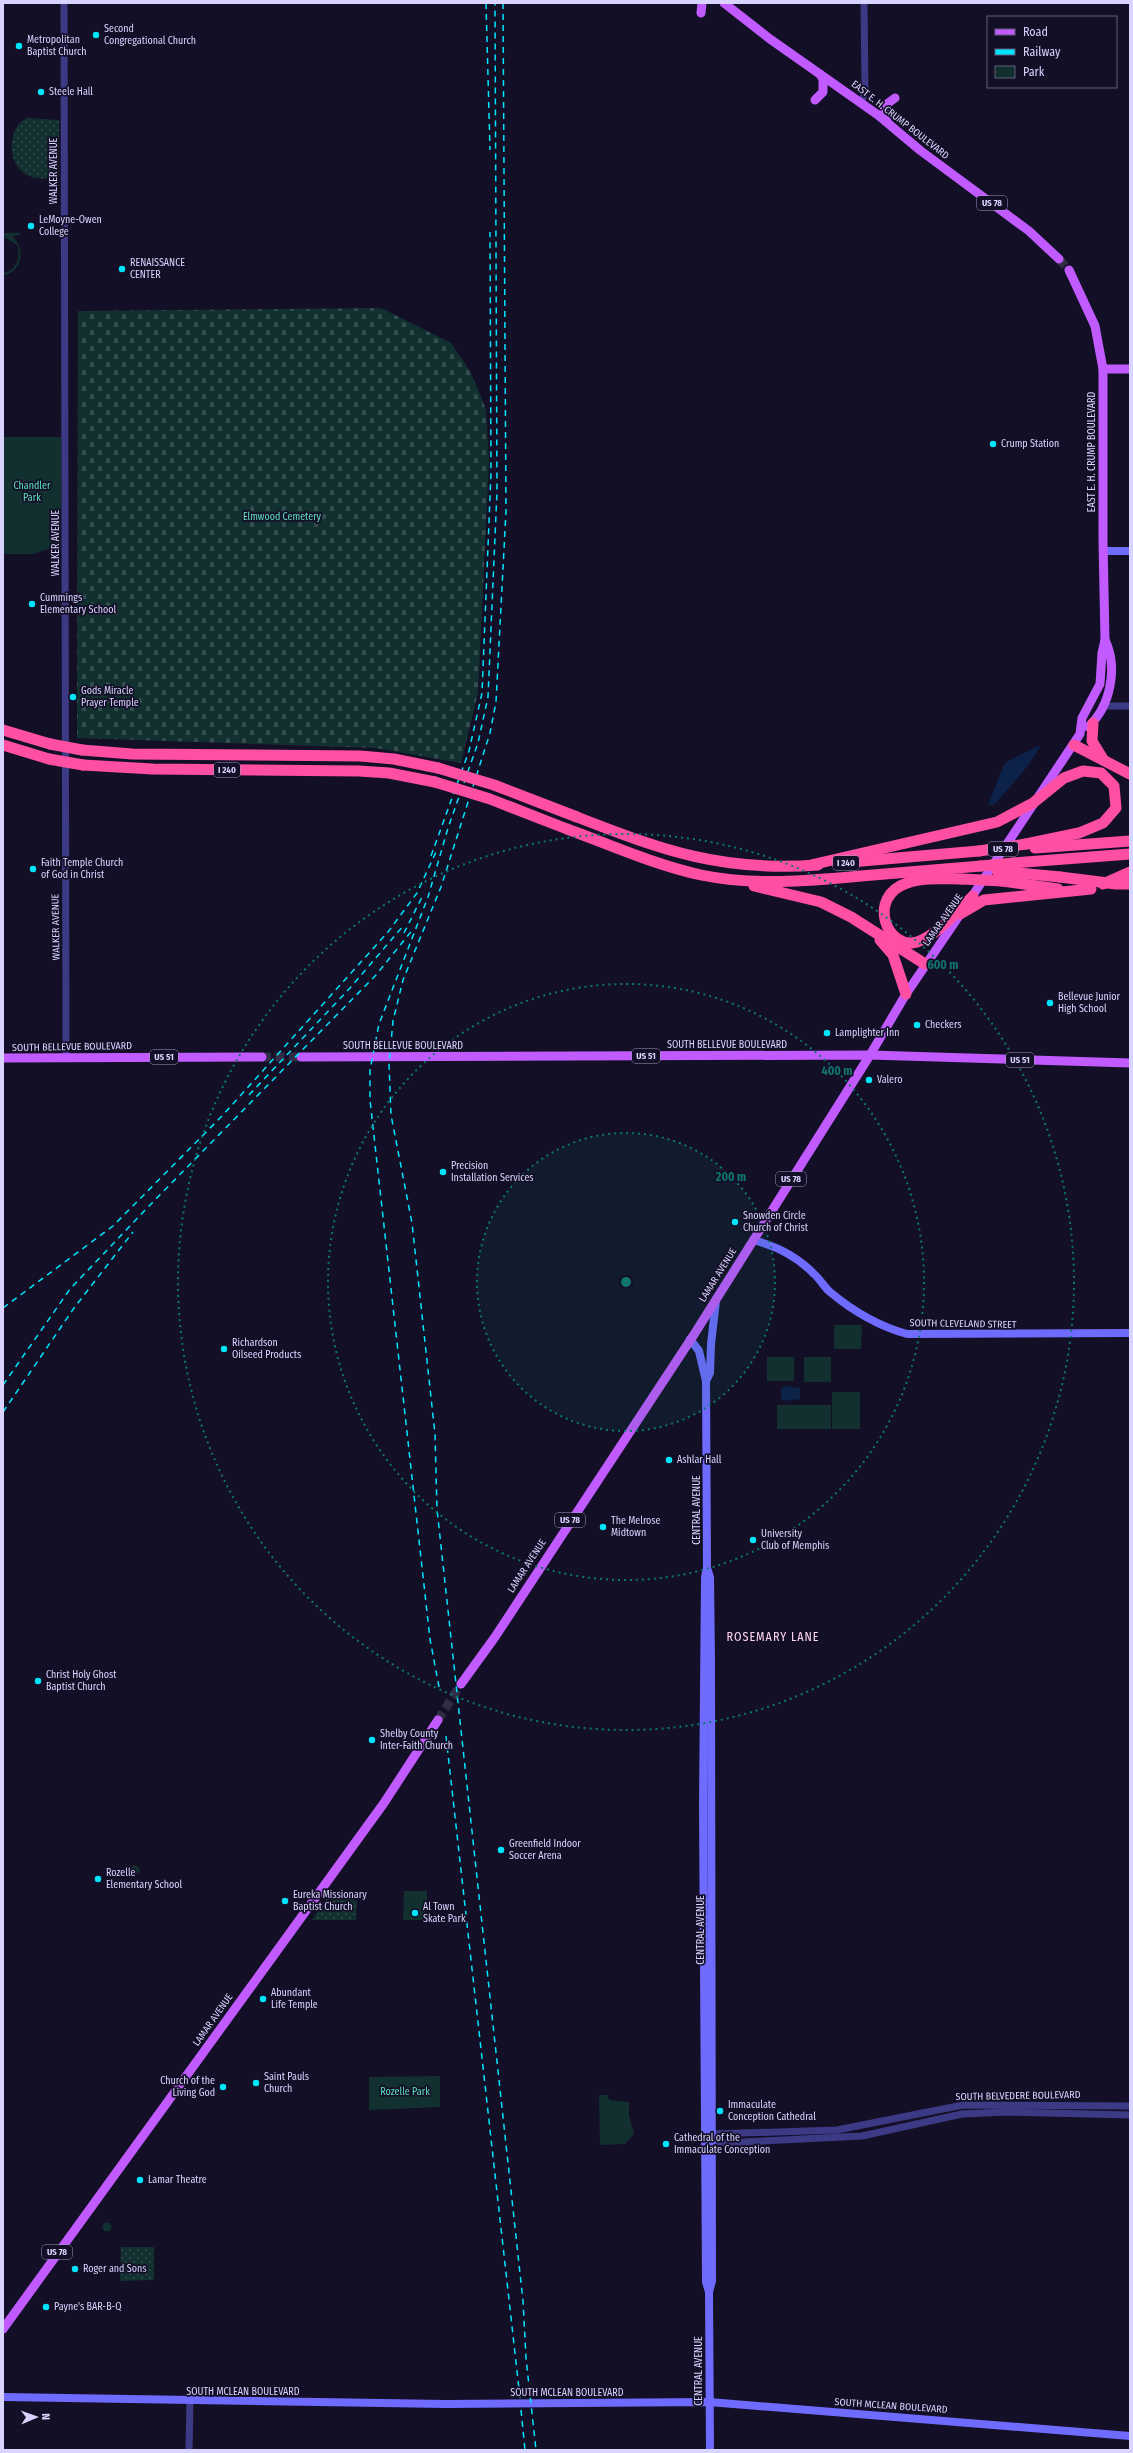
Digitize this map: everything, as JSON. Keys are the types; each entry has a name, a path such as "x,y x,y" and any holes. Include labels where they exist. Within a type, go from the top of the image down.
{"highway":[{"path":"1093,722 1092,741 1105,761"},
{"name":"I 240","path":"3,730 50,744 82,750 132,754 360,756 394,759 438,768 494,785 677,853 713,861 752,866 811,865 1024,847 1128,841"},
{"name":"I 240","path":"3,745 49,759 83,765 138,769 354,771 394,774 435,782 490,799 567,829 678,869 739,880 772,882 981,866 997,871 1012,867"},
{"path":"1074,745 1130,774"},
{"path":"811,865 997,822 1033,803 1064,778 1084,771 1101,772 1114,786 1116,808 1103,823 1079,833 1024,847"},
{"path":"1012,867 1130,854"},
{"path":"1012,867 1060,877 1116,884 1130,884"},
{"path":"960,914 984,900 1091,889 1130,872"},
{"path":"973,896 929,936 915,942 899,940 887,928 883,917 884,908 891,893 898,887 918,881 962,879 1002,881 1061,889 1091,889"},
{"path":"739,880 753,886 821,902 851,917 925,964"},
{"path":"874,933 893,956 906,994"}],"main road":[{"path":"700,13 702,3"},
{"name":"EAST E. H. CRUMP BOULEVARD","path":"724,3 770,39 862,102 887,121 921,151 1029,231 1059,259"},
{"path":"815,100 821,96 824,87 819,73"},
{"path":"887,121 883,107 895,98"},
{"name":"EAST E. H. CRUMP BOULEVARD","path":"1069,270 1095,326 1104,369 1103,551 1105,640 1100,684 1082,718 1080,734"},
{"path":"1104,369 1130,369"},
{"path":"1103,551 1130,552"},
{"name":"EAST E. H. CRUMP BOULEVARD","path":"1080,734 1093,722 1110,687 1111,653 1105,640"},
{"name":"LAMAR AVENUE","path":"461,1684 495,1637 717,1298 870,1055 925,964 973,896 1080,734"},
{"name":"SOUTH BELLEVUE BOULEVARD","path":"300,1057 870,1055 1130,1063"},
{"name":"SOUTH BELLEVUE BOULEVARD","path":"3,1058 262,1057"},
{"name":"SOUTH CLEVELAND STREET","path":"753,1240 771,1245 794,1257 813,1273 829,1291 852,1309 878,1325 908,1334 1130,1333"},
{"name":"CENTRAL AVENUE","path":"706,1381 710,1373 710,1344 717,1298"},
{"name":"CENTRAL AVENUE","path":"690,1339 699,1351 706,1381 707,1568 710,1577 710,2139 712,2281 709,2292 710,2450"},
{"name":"LAMAR AVENUE","path":"3,2329 384,1803 438,1720"},
{"name":"SOUTH MCLEAN BOULEVARD","path":"3,2397 446,2404 709,2402 1130,2436"}],"street":[{"name":"WALKER AVENUE","path":"64,3 66,1058"},
{"path":"862,102 865,89 864,3"},
{"path":"1102,706 1130,706"},
{"path":"1078,2114 1079,2104"},
{"name":"SOUTH BELVEDERE BOULEVARD","path":"834,2134 963,2105 1079,2104 1130,2106"},
{"name":"SOUTH BELVEDERE BOULEVARD","path":"710,2139 834,2134 862,2136 962,2114 1007,2112 1130,2115"},
{"path":"189,2450 190,2401"}],"green space":[{"path":"28,118 59,120 59,175 41,178 28,175 18,168 13,157 12,145 14,133 19,124"},
{"path":"3,233 20,233 20,235 12,236 16,241 21,253 18,265 15,269 3,276 3,273 12,269 17,263 18,250 17,245 3,236"},
{"name":"Elmwood Cemetery","path":"381,308 451,343 470,371 486,409 489,462 478,693 461,763 375,748 77,738 78,311"},
{"name":"Chandler Park","path":"3,437 61,437 61,545 33,554 3,554"},
{"path":"834,1325 862,1325 861,1349 834,1349"},
{"path":"767,1357 794,1357 794,1381 767,1381"},
{"path":"804,1357 831,1357 831,1382 804,1382"},
{"path":"832,1392 860,1392 860,1429 832,1429"},
{"path":"777,1405 831,1405 831,1429 777,1429"},
{"path":"135,1865 140,1870 135,1875 130,1870"},
{"name":"Al Town Skate Park","path":"404,1891 427,1891 427,1920 403,1920"},
{"path":"326,1899 357,1899 356,1920 312,1920"},
{"name":"Rozelle Park","path":"440,2076 440,2107 369,2110 369,2077"},
{"path":"599,2095 608,2095 609,2100 629,2102 629,2115 634,2134 625,2144 600,2145"},
{"path":"107,2222 112,2227 107,2232 102,2227"},
{"path":"121,2247 154,2247 154,2280 120,2281"}],"water":[{"path":"1038,746 1040,747 1027,767 997,802 993,805 988,805 1004,765 1008,761"},
{"path":"785,1386 800,1388 800,1399 786,1401 781,1399 781,1388"}],"tunnel":[{"path":"1059,259 1069,270"},
{"path":"262,1057 301,1057"},
{"path":"438,1720 461,1684"}],"railway":[{"path":"486,3 490,150"},
{"path":"439,1687 430,1639 370,1100 370,1070 379,1024 428,897 448,828 478,743 488,697 497,491 495,3"},
{"path":"503,3 506,511 496,702 490,733 441,887 403,980 393,1021 389,1064 391,1115 412,1223 435,1434 437,1509 523,2301 526,2358 536,2450"},
{"path":"431,856 469,751 482,693 491,473 490,232"},
{"path":"3,1308 113,1226 222,1116 388,932 417,893 436,852"},
{"path":"404,933 422,897"},
{"path":"249,1095 350,988 404,925"},
{"path":"3,1385 70,1289 149,1206 376,975 414,928"},
{"path":"3,1412 74,1308 133,1232"},
{"path":"446,1736 520,2398"},
{"path":"521,2410 525,2450"}],"place":[{"name":"Second Congregational Church","path":"96,35"},
{"name":"Metropolitan Baptist Church","path":"19,46"},
{"name":"Steele Hall","path":"41,92"},
{"name":"LeMoyne-Owen College","path":"31,226"},
{"name":"RENAISSANCE CENTER","path":"122,269"},
{"name":"Crump Station","path":"993,444"},
{"name":"Cummings Elementary School","path":"32,604"},
{"name":"Gods Miracle Prayer Temple","path":"73,697"},
{"name":"Faith Temple Church of God in Christ","path":"33,869"},
{"name":"Bellevue Junior High School","path":"1050,1003"},
{"name":"Checkers","path":"917,1025"},
{"name":"Lamplighter Inn","path":"827,1033"},
{"name":"Valero","path":"869,1080"},
{"name":"Precision Installation Services","path":"443,1172"},
{"name":"Snowden Circle Church of Christ","path":"735,1222"},
{"name":"Richardson Oilseed Products","path":"224,1349"},
{"name":"Ashlar Hall","path":"669,1460"},
{"name":"The Melrose Midtown","path":"603,1527"},
{"name":"University Club of Memphis","path":"753,1540"},
{"name":"Christ Holy Ghost Baptist Church","path":"38,1681"},
{"name":"Shelby County Inter-Faith Church","path":"372,1740"},
{"name":"Greenfield Indoor Soccer Arena","path":"501,1850"},
{"name":"Rozelle Elementary School","path":"98,1879"},
{"name":"Eureka Missionary Baptist Church","path":"285,1901"},
{"name":"Al Town Skate Park","path":"415,1913"},
{"name":"Abundant Life Temple","path":"263,1999"},
{"name":"Saint Pauls Church","path":"256,2083"},
{"name":"Church of the Living God","path":"223,2087"},
{"name":"Immaculate Conception Cathedral","path":"720,2111"},
{"name":"Cathedral of the Immaculate Conception","path":"666,2144"},
{"name":"Lamar Theatre","path":"140,2180"},
{"name":"Roger and Sons","path":"75,2269"},
{"name":"Payne's BAR-B-Q","path":"46,2307"}],"district":[{"name":"ROSEMARY LANE","path":"773,1637"}]}
